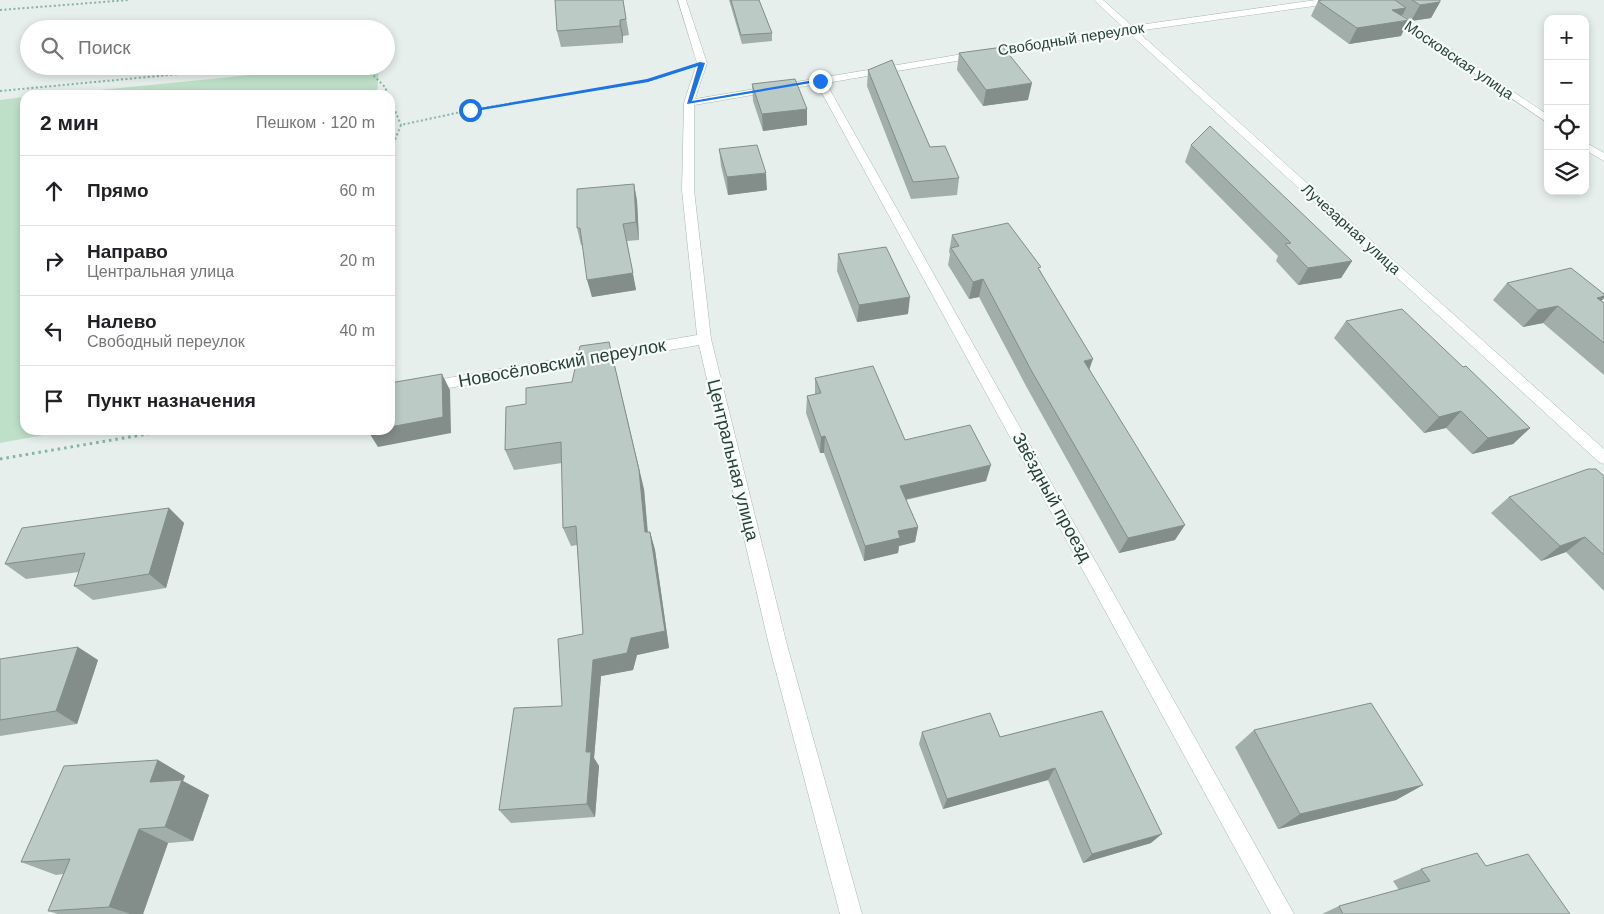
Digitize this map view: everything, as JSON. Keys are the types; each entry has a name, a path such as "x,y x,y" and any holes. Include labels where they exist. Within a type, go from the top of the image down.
{"street":[{"path":"682,0 702,63"},
{"name":"Лучезарная улица","path":"1098,0 1604,458"},
{"name":"Свободный переулок","path":"689,103 1129,29 1335,0"},
{"name":"Московская улица","path":"1370,0 1544,117"},
{"name":"Центральная улица","path":"702,63 689,103 688,190 704,339 778,645 851,914"},
{"name":"Звёздный проезд","path":"820,81 1283,914"},
{"path":"1589,148 1604,158"},
{"name":"Новосёловский переулок","path":"395,392 704,339"}],"path":[{"path":"0,10 128,0"},
{"path":"401,125 470,110 648,81 702,63"},
{"path":"0,91 169,75"},
{"path":"373,75 386,90"},
{"path":"395,111 401,125 395,140"},
{"path":"0,459 142,435"}],"green space":[{"path":"251,75 378,75 377,90 100,90"},
{"path":"20,98 20,435 44,435 0,443 0,100"}],"building":[{"path":"555,0 623,0 626,19 620,20 620,26 557,31"},
{"path":"731,0 759,0 772,33 741,35"},
{"path":"1395,0 1406,8 1392,10 1409,20 1357,28 1318,1"},
{"path":"1412,0 1440,0 1440,2 1420,5"},
{"path":"1003,47 1032,83 986,90 959,53"},
{"path":"892,60 930,147 945,146 959,178 913,182 868,70"},
{"path":"795,79 807,109 762,114 752,84"},
{"path":"1210,126 1352,261 1308,268 1285,244 1291,243 1191,145"},
{"path":"757,145 766,173 727,177 719,149"},
{"path":"634,184 636,222 623,224 633,273 587,280 580,228 577,228 577,189"},
{"path":"1008,223 1041,267 1038,268 1093,359 1084,361 1185,525 1128,538 1031,370 983,279 973,282 951,248 959,246 952,235"},
{"path":"886,247 910,297 859,305 838,254"},
{"path":"1571,268 1604,294 1604,296 1597,298 1604,303 1604,343 1558,306 1538,310 1507,283"},
{"path":"1402,309 1463,367 1466,366 1530,428 1488,438 1461,411 1439,417 1346,321"},
{"path":"609,342 639,470 645,532 650,532 665,631 631,638 627,653 593,660 586,752 591,752 587,804 499,810 514,708 562,706 558,639 583,634 576,526 563,528 561,442 505,450 506,407 526,404 526,388 572,382 580,346"},
{"path":"873,366 905,440 970,425 991,465 900,486 918,527 898,531 900,538 865,546 825,436 821,437 807,396 821,393 815,378"},
{"path":"442,374 443,417 395,426 395,382"},
{"path":"1588,469 1596,469 1604,476 1604,555 1585,537 1560,546 1509,497"},
{"path":"169,508 149,574 74,586 85,553 5,564 22,528"},
{"path":"78,647 56,711 0,720 0,659"},
{"path":"1371,703 1423,785 1300,814 1254,730"},
{"path":"1102,711 1162,834 1092,854 1055,768 947,799 922,732 990,713 1000,737"},
{"path":"158,760 150,782 182,780 165,827 139,829 109,907 48,911 70,859 21,862 64,766"},
{"path":"1477,853 1486,866 1528,854 1570,914 1343,914 1339,906 1430,881 1421,869"}],"route":[{"path":"470,110 648,81 702,63 689,103 820,81"}]}
